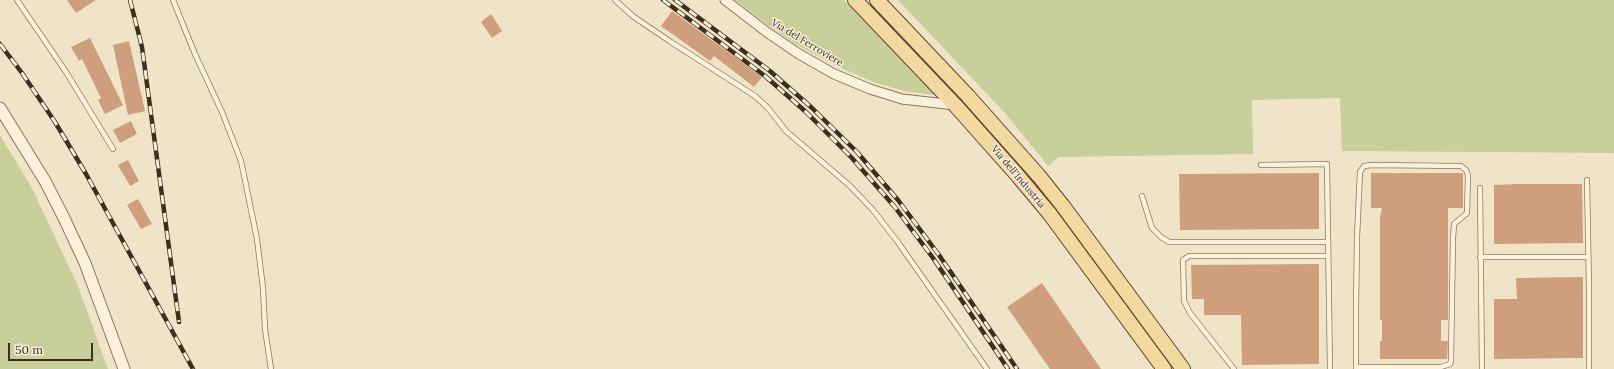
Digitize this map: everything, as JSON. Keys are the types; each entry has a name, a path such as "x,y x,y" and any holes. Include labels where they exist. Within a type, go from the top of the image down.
{"main road":[{"name":"Via dell'Industria","path":"855,0 988,141 1049,213 1164,369"},
{"name":"Via dell'Industria","path":"877,0 968,96 1035,171 1063,206 1183,369"}],"street":[{"name":"Via del Ferroviere","path":"725,0 768,33 799,54 834,74 902,100 955,105"},
{"path":"0,108 45,181 64,216 85,263 124,369"}],"lane":[{"path":"17,0 66,72 113,150"},
{"path":"173,0 195,54 222,112 241,161 257,239 263,288 265,329 271,369"},
{"path":"615,0 634,17 755,96 768,108 786,131 850,185 873,210 897,241 987,369"},
{"path":"1261,165 1327,164 1330,369"},
{"path":"1372,165 1461,166 1466,170 1468,175 1467,213 1454,224 1450,364 1441,367 1356,368 1360,172 1364,166 1372,165"},
{"path":"1587,180 1589,369"},
{"path":"1480,188 1482,369"},
{"path":"1142,196 1152,228 1161,237 1169,242 1328,242"},
{"path":"1234,369 1190,313 1184,302 1183,260 1189,256 1328,256"},
{"path":"1480,257 1588,257"}],"green space":[{"path":"735,0 844,0 935,95 904,91 873,82 839,67 802,48 773,29"},
{"path":"898,0 1614,0 1614,153 1342,151 1340,98 1252,100 1253,154 1059,157 1048,166 1005,113"},
{"path":"0,135 32,188 78,286 108,369 0,369"}],"building":[{"path":"67,0 96,0 76,13"},
{"path":"672,11 762,77 754,87 714,56 710,61 661,26"},
{"path":"491,14 502,31 492,38 481,22"},
{"path":"90,38 123,105 105,114 98,100 101,98 82,59 79,61 71,47"},
{"path":"129,41 145,111 128,115 113,45"},
{"path":"131,121 137,134 120,143 113,130"},
{"path":"128,160 139,181 130,186 118,165"},
{"path":"1319,173 1319,229 1180,230 1179,174"},
{"path":"1371,173 1463,173 1463,208 1448,208 1448,320 1441,320 1441,341 1448,341 1447,359 1380,359 1382,320 1380,320 1380,217 1382,208 1371,208"},
{"path":"1582,184 1583,243 1494,244 1494,185"},
{"path":"138,199 152,224 141,229 127,205"},
{"path":"1319,264 1319,364 1242,365 1241,315 1204,315 1204,299 1192,299 1191,265"},
{"path":"1583,277 1583,358 1494,359 1494,299 1517,299 1516,278"},
{"path":"1042,283 1101,369 1050,369 1007,307"}],"railway":[{"path":"130,0 142,47 179,322"},
{"path":"663,0 765,76 806,112 851,157 894,206 933,258 1008,369"},
{"path":"675,0 770,71 811,107 857,152 898,200 939,255 1017,369"},
{"path":"0,44 22,73 55,122 86,174 193,369"}]}
